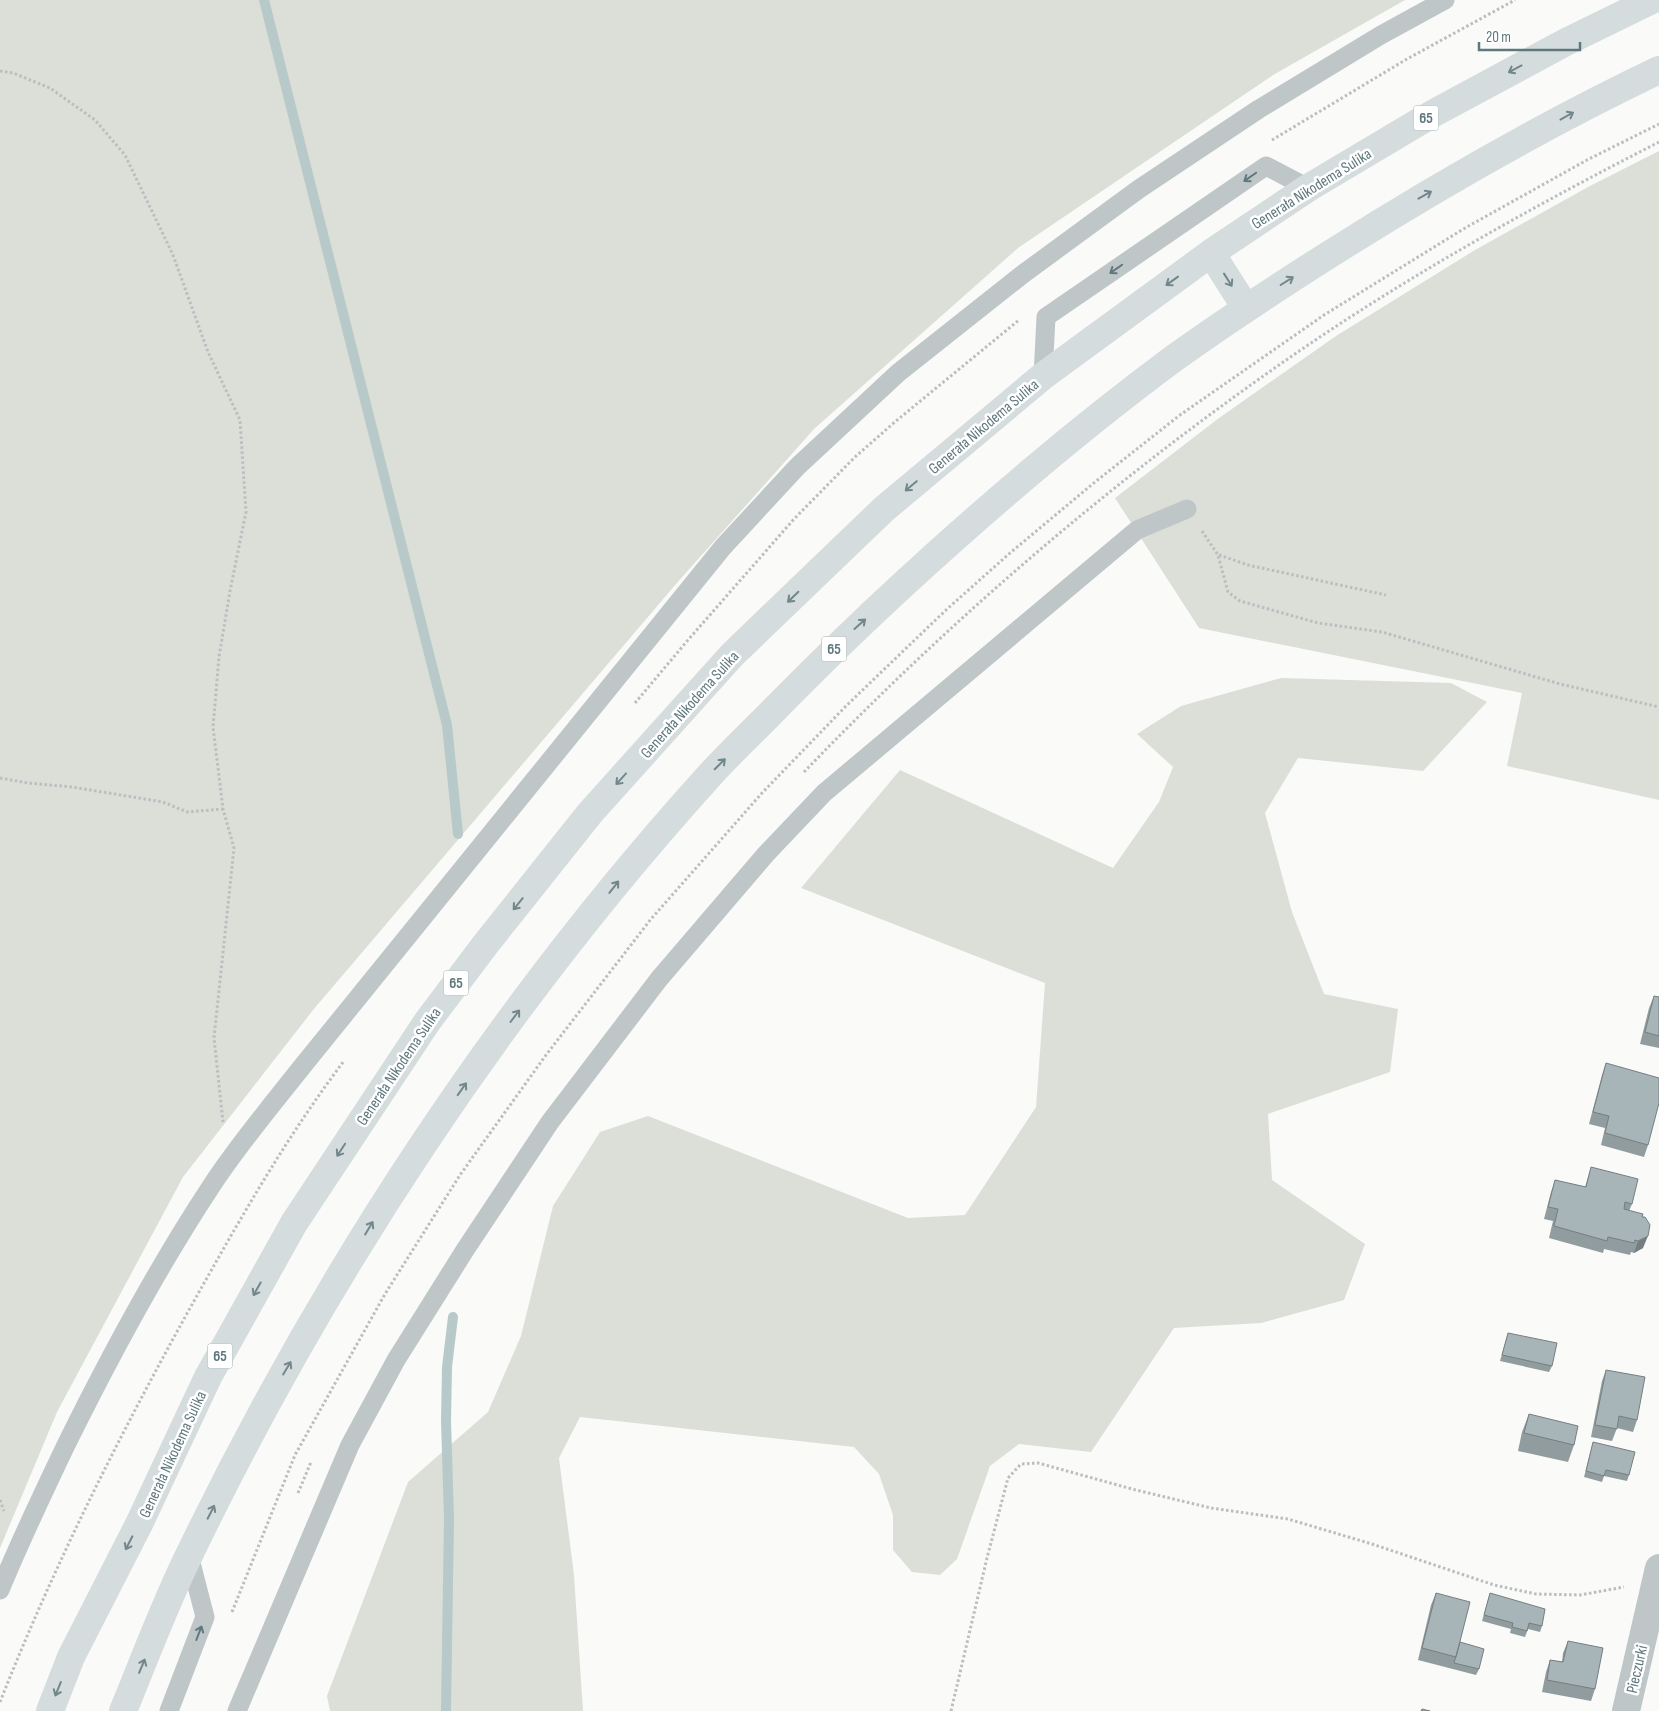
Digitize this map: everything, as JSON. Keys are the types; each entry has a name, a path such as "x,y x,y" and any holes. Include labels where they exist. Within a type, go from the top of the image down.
{"highway":[{"name":"Generała Nikodema Sulika","path":"50,1711 71,1657 139,1524 208,1377 294,1223 427,1022 485,945 590,814 732,655 884,509 1043,376 1211,253 1308,188 1434,113 1566,42 1652,0"},
{"name":"65","path":"123,1711 189,1555 279,1380 375,1218 486,1055 550,968 622,876 712,773 841,642 983,511 1170,361 1246,308 1412,202 1589,103 1659,70"},
{"path":"1211,253 1246,308"}],"street":[{"name":"Pieczurki","path":"1626,1711 1658,1575"}],"lane":[{"path":"0,1590 55,1468 136,1310 213,1184 283,1090 415,925 723,547 797,467 898,373 1023,274 1138,189 1259,109 1381,35 1445,0"},
{"path":"1043,376 1046,318 1266,166 1308,188"},
{"path":"237,1711 350,1445 396,1360 465,1250 550,1122 659,979 766,854 824,793 1137,530 1188,508"},
{"path":"169,1711 205,1617 189,1555"}],"path":[{"path":"0,71 12,73 50,88 95,120 125,156 173,255 208,352 240,420 246,512 219,657 213,727 223,809 234,848 214,1038 224,1137 239,1149"},
{"path":"651,919 762,793 847,705 954,603 1010,553 1180,415 1324,315 1465,228 1587,160 1659,124"},
{"path":"804,772 933,644 1024,563 1136,470 1198,423 1312,343 1402,285 1586,179 1659,142"},
{"path":"1188,508 1218,555 1228,592 1240,601 1318,623 1382,632 1560,684 1659,707"},
{"path":"1218,555 1248,565 1386,595"},
{"path":"0,778 72,787 155,801 187,812 223,809"},
{"path":"295,1499 315,1454"},
{"path":"951,1711 1008,1478 1021,1464 1038,1463 1211,1508 1288,1519 1372,1544 1494,1585 1536,1594 1580,1595 1658,1575"}],"shaded area":[{"path":"0,0 1405,0 1273,75 1018,248 814,429 676,584 313,1010 183,1177 57,1412 0,1548"},
{"path":"1659,151 1659,800 1507,766 1522,693 1199,628 1115,498 1219,418 1336,336 1475,250 1588,187"},
{"path":"1281,678 1451,683 1487,702 1423,771 1298,758 1265,813 1292,912 1324,994 1398,1009 1390,1072 1268,1114 1272,1180 1365,1244 1344,1300 1261,1323 1174,1328 1091,1452 1019,1444 990,1466 957,1559 940,1575 912,1572 893,1550 893,1515 879,1474 854,1447 580,1417 559,1458 574,1575 583,1711 330,1711 327,1696 408,1482 488,1412 521,1336 553,1206 600,1132 648,1116 908,1218 965,1215 1036,1107 1045,983 801,888 900,770 1113,868 1159,802 1173,767 1137,734 1181,706"}],"building":[{"path":"1654,996 1659,997 1659,1036 1645,1032"},
{"path":"1606,1063 1659,1078 1659,1103 1648,1145 1605,1133 1609,1116 1593,1112"},
{"path":"1591,1167 1638,1179 1632,1204 1625,1202 1624,1209 1643,1214 1642,1217 1645,1217 1650,1225 1648,1236 1638,1241 1635,1240 1634,1243 1608,1237 1607,1241 1554,1226 1558,1209 1548,1207 1555,1180 1586,1187"},
{"path":"1508,1333 1557,1343 1552,1366 1502,1355"},
{"path":"1606,1370 1645,1377 1637,1420 1619,1416 1617,1429 1595,1425"},
{"path":"1529,1414 1578,1426 1574,1445 1524,1433"},
{"path":"1593,1442 1635,1452 1629,1475 1606,1470 1604,1476 1586,1471"},
{"path":"1436,1593 1470,1602 1456,1657 1422,1648"},
{"path":"1490,1593 1545,1609 1542,1626 1529,1623 1527,1631 1512,1627 1513,1623 1484,1615"},
{"path":"1568,1641 1603,1648 1595,1689 1547,1680 1550,1660 1563,1662"},
{"path":"1460,1642 1484,1649 1479,1669 1454,1663"}],"waterway":[{"path":"264,0 447,725 458,834"},
{"path":"446,1711 449,1519 446,1421 447,1367 453,1317"}]}
